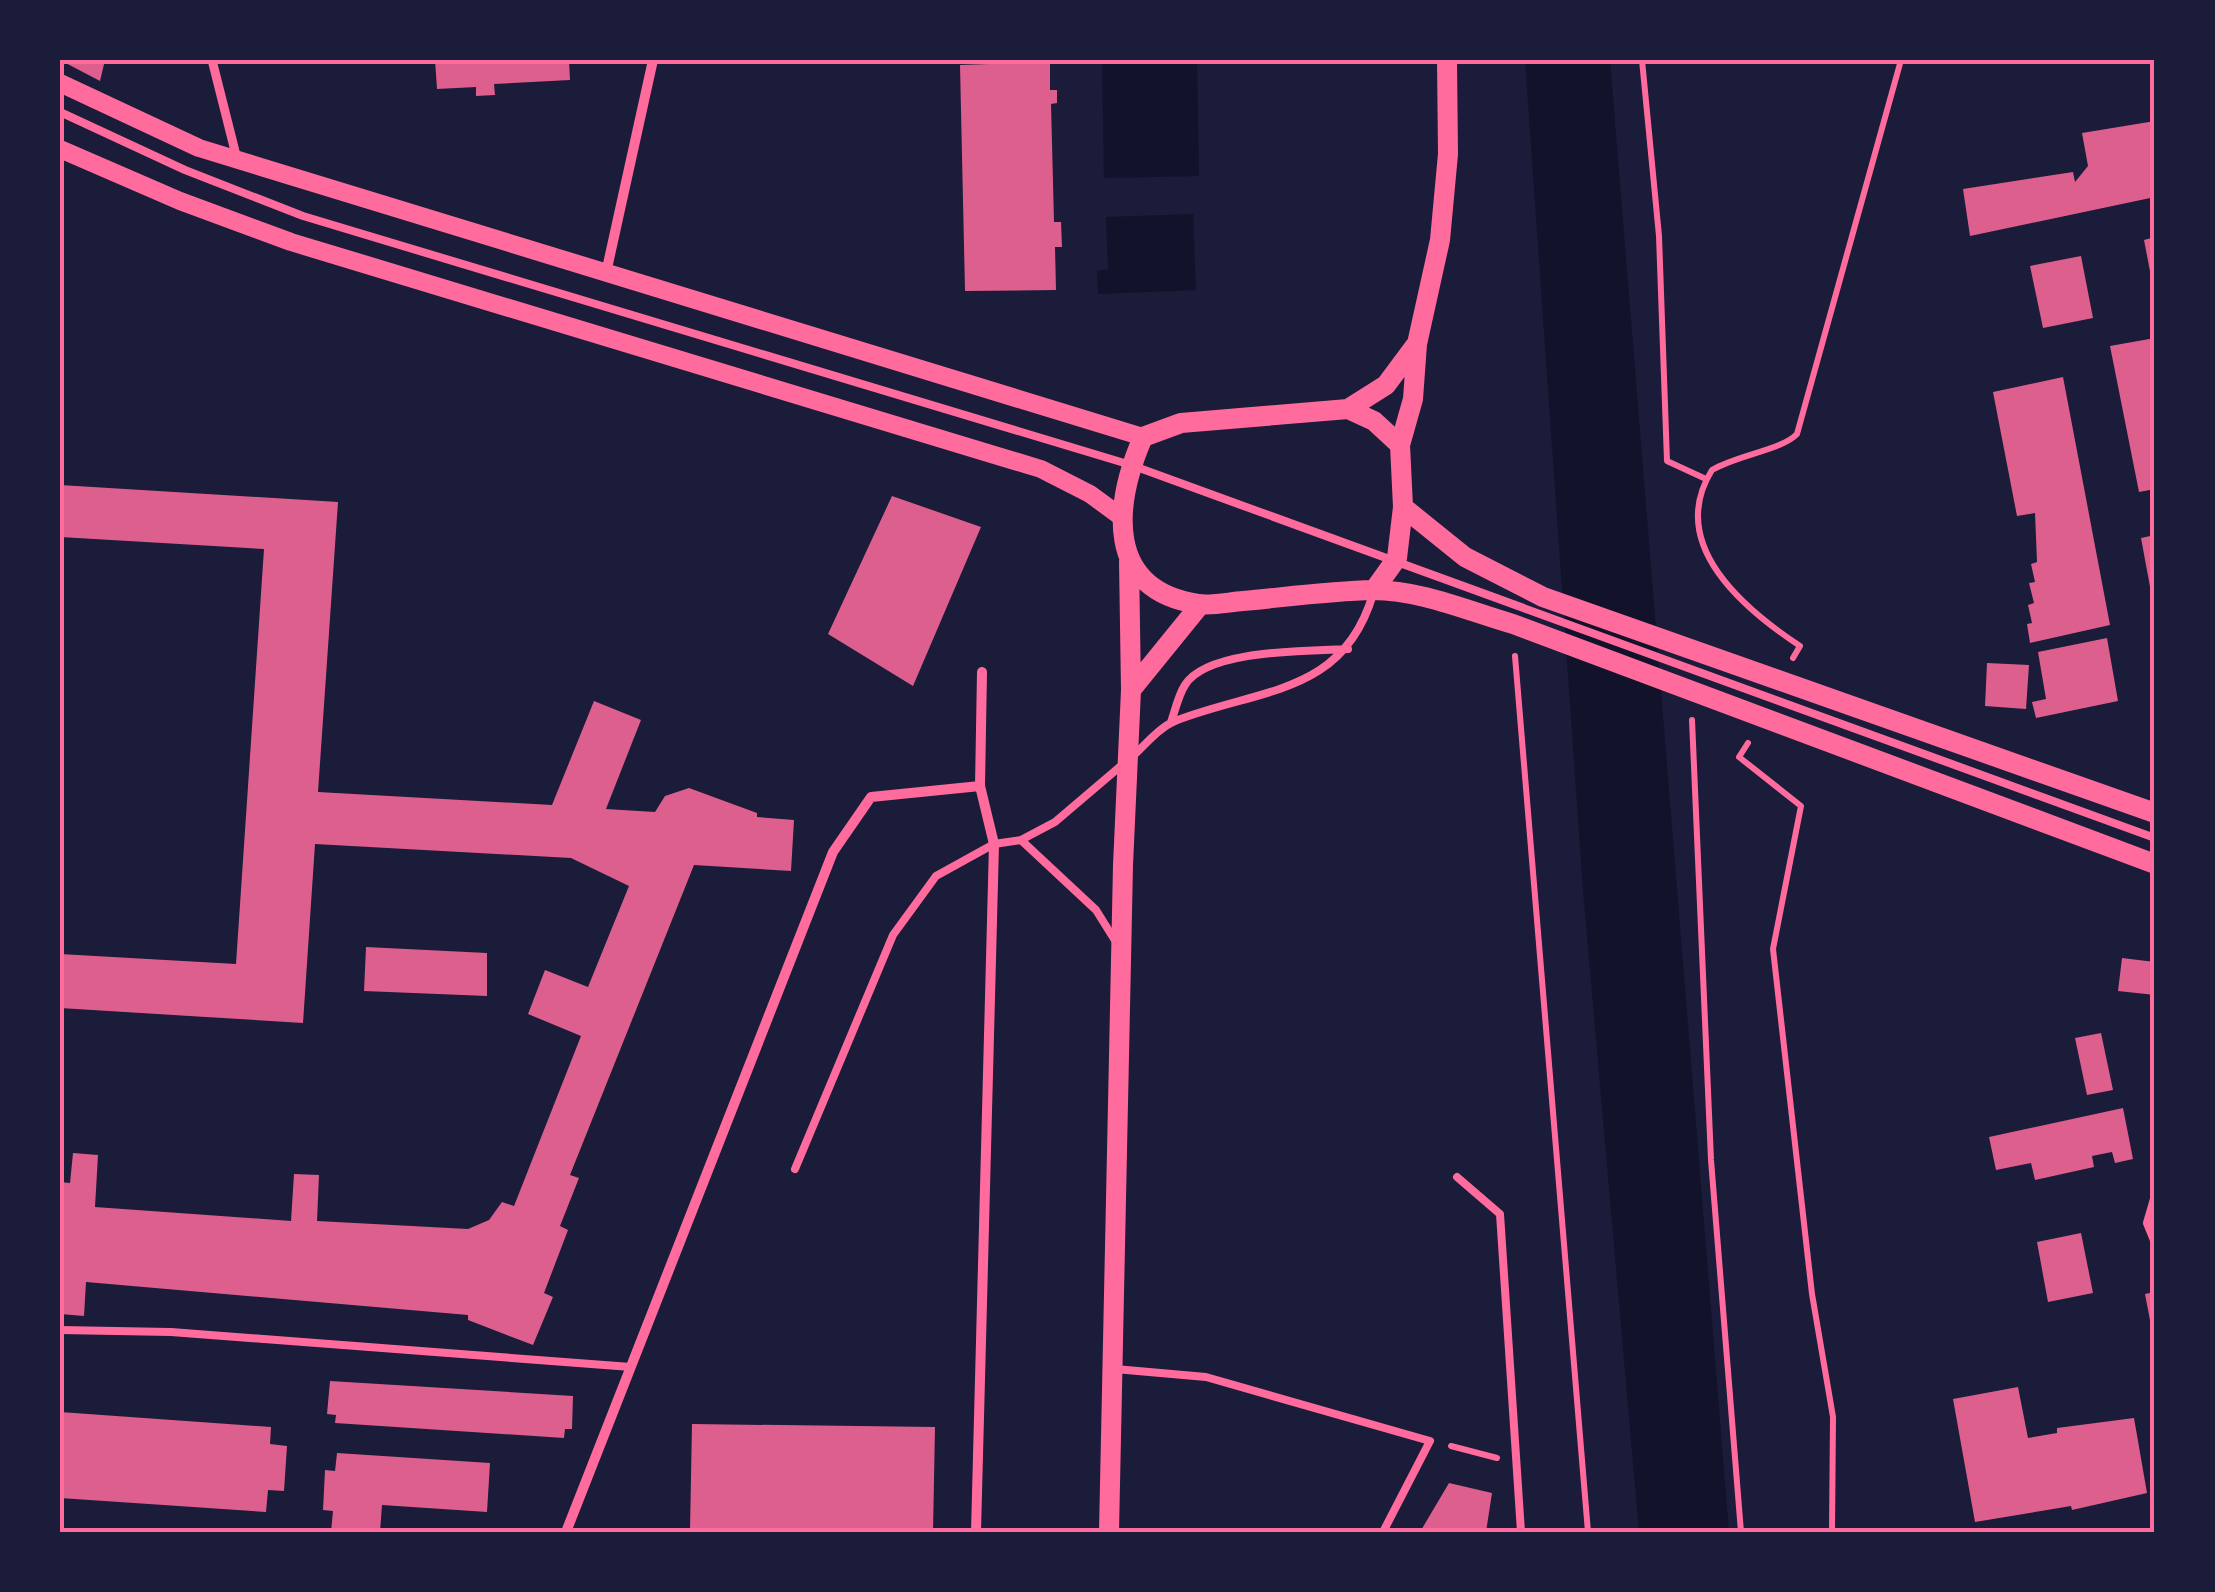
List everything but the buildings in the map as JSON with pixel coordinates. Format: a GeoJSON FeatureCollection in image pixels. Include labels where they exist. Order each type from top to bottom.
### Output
{"type":"FeatureCollection","features":[{"type":"Feature","properties":{"kind":"main road"},"geometry":{"type":"LineString","coordinates":[[1374,590],[1396,558],[1403,507],[1400,445],[1413,399],[1417,344],[1440,240],[1448,154],[1447,60]]}},
{"type":"Feature","properties":{"kind":"main road"},"geometry":{"type":"LineString","coordinates":[[1109,1532],[1121,950],[1131,690],[1129,561],[1120,516],[1131,464],[1143,437],[1181,423],[1348,409],[1386,385],[1417,344]]}},
{"type":"Feature","properties":{"kind":"main road"},"geometry":{"type":"LineString","coordinates":[[1348,409],[1374,420],[1400,445]]}},
{"type":"Feature","properties":{"kind":"main road"},"geometry":{"type":"LineString","coordinates":[[1403,507],[1465,557],[1543,604],[1670,651],[1780,682],[2155,812]]}},
{"type":"Feature","properties":{"kind":"main road"},"geometry":{"type":"LineString","coordinates":[[1129,561],[1157,592],[1200,604],[1374,590],[1410,594],[1513,624],[2155,864]]}},
{"type":"Feature","properties":{"kind":"main road"},"geometry":{"type":"LineString","coordinates":[[1131,690],[1200,604]]}},
{"type":"Feature","properties":{"kind":"street"},"geometry":{"type":"LineString","coordinates":[[212,60],[237,160]]}},
{"type":"Feature","properties":{"kind":"street"},"geometry":{"type":"LineString","coordinates":[[606,274],[653,60]]}},
{"type":"Feature","properties":{"kind":"street"},"geometry":{"type":"LineString","coordinates":[[60,84],[199,148],[1143,437]]}},
{"type":"Feature","properties":{"kind":"street"},"geometry":{"type":"LineString","coordinates":[[60,149],[290,242],[1041,469],[1090,494],[1120,516]]}},
{"type":"Feature","properties":{"kind":"street"},"geometry":{"type":"LineString","coordinates":[[976,1532],[994,844],[980,786],[982,672]]}},
{"type":"Feature","properties":{"kind":"street"},"geometry":{"type":"LineString","coordinates":[[566,1532],[833,852],[871,797],[980,786]]}},
{"type":"Feature","properties":{"kind":"street"},"geometry":{"type":"LineString","coordinates":[[2155,1198],[2148,1223],[2155,1240]]}},
{"type":"Feature","properties":{"kind":"lane"},"geometry":{"type":"LineString","coordinates":[[60,112],[185,170],[302,216],[1131,464],[1396,558],[1543,604]]}},
{"type":"Feature","properties":{"kind":"lane"},"geometry":{"type":"LineString","coordinates":[[795,1169],[893,935],[936,876],[994,844],[1021,840],[1055,822],[1171,722],[1239,704],[1332,666],[1363,628],[1374,590]]}},
{"type":"Feature","properties":{"kind":"lane"},"geometry":{"type":"LineString","coordinates":[[1171,722],[1186,683],[1214,665],[1258,655],[1349,649]]}},
{"type":"Feature","properties":{"kind":"lane"},"geometry":{"type":"LineString","coordinates":[[1670,651],[2155,838]]}},
{"type":"Feature","properties":{"kind":"lane"},"geometry":{"type":"LineString","coordinates":[[1021,840],[1096,910],[1121,950]]}},
{"type":"Feature","properties":{"kind":"lane"},"geometry":{"type":"LineString","coordinates":[[1457,1177],[1500,1214],[1521,1532]]}},
{"type":"Feature","properties":{"kind":"lane"},"geometry":{"type":"LineString","coordinates":[[60,1330],[171,1332],[630,1367]]}},
{"type":"Feature","properties":{"kind":"lane"},"geometry":{"type":"LineString","coordinates":[[1111,1368],[1206,1377],[1430,1441],[1383,1532]]}},
{"type":"Feature","properties":{"kind":"path"},"geometry":{"type":"LineString","coordinates":[[1642,60],[1659,236],[1667,461],[1706,479]]}},
{"type":"Feature","properties":{"kind":"path"},"geometry":{"type":"LineString","coordinates":[[1780,682],[1800,646],[1751,614],[1713,566],[1696,524],[1706,479],[1712,470],[1738,455],[1788,444],[1797,434],[1901,60]]}},
{"type":"Feature","properties":{"kind":"path"},"geometry":{"type":"LineString","coordinates":[[1513,624],[1588,1532]]}},
{"type":"Feature","properties":{"kind":"path"},"geometry":{"type":"LineString","coordinates":[[1681,686],[1711,1160],[1741,1532]]}},
{"type":"Feature","properties":{"kind":"path"},"geometry":{"type":"LineString","coordinates":[[1764,717],[1739,757],[1801,806],[1773,949],[1812,1294],[1833,1417],[1832,1532]]}},
{"type":"Feature","properties":{"kind":"path"},"geometry":{"type":"LineString","coordinates":[[1430,1441],[1517,1463]]}},
{"type":"Feature","properties":{"kind":"shaded area"},"geometry":{"type":"Polygon","coordinates":[[[1102,60],[1197,60],[1199,176],[1104,178],[1102,60]]]}},
{"type":"Feature","properties":{"kind":"shaded area"},"geometry":{"type":"Polygon","coordinates":[[[1525,60],[1610,60],[1729,1532],[1639,1532],[1583,890],[1525,60]]]}},
{"type":"Feature","properties":{"kind":"shaded area"},"geometry":{"type":"Polygon","coordinates":[[[1193,214],[1196,290],[1098,294],[1097,271],[1108,269],[1106,217],[1193,214]]]}}]}
